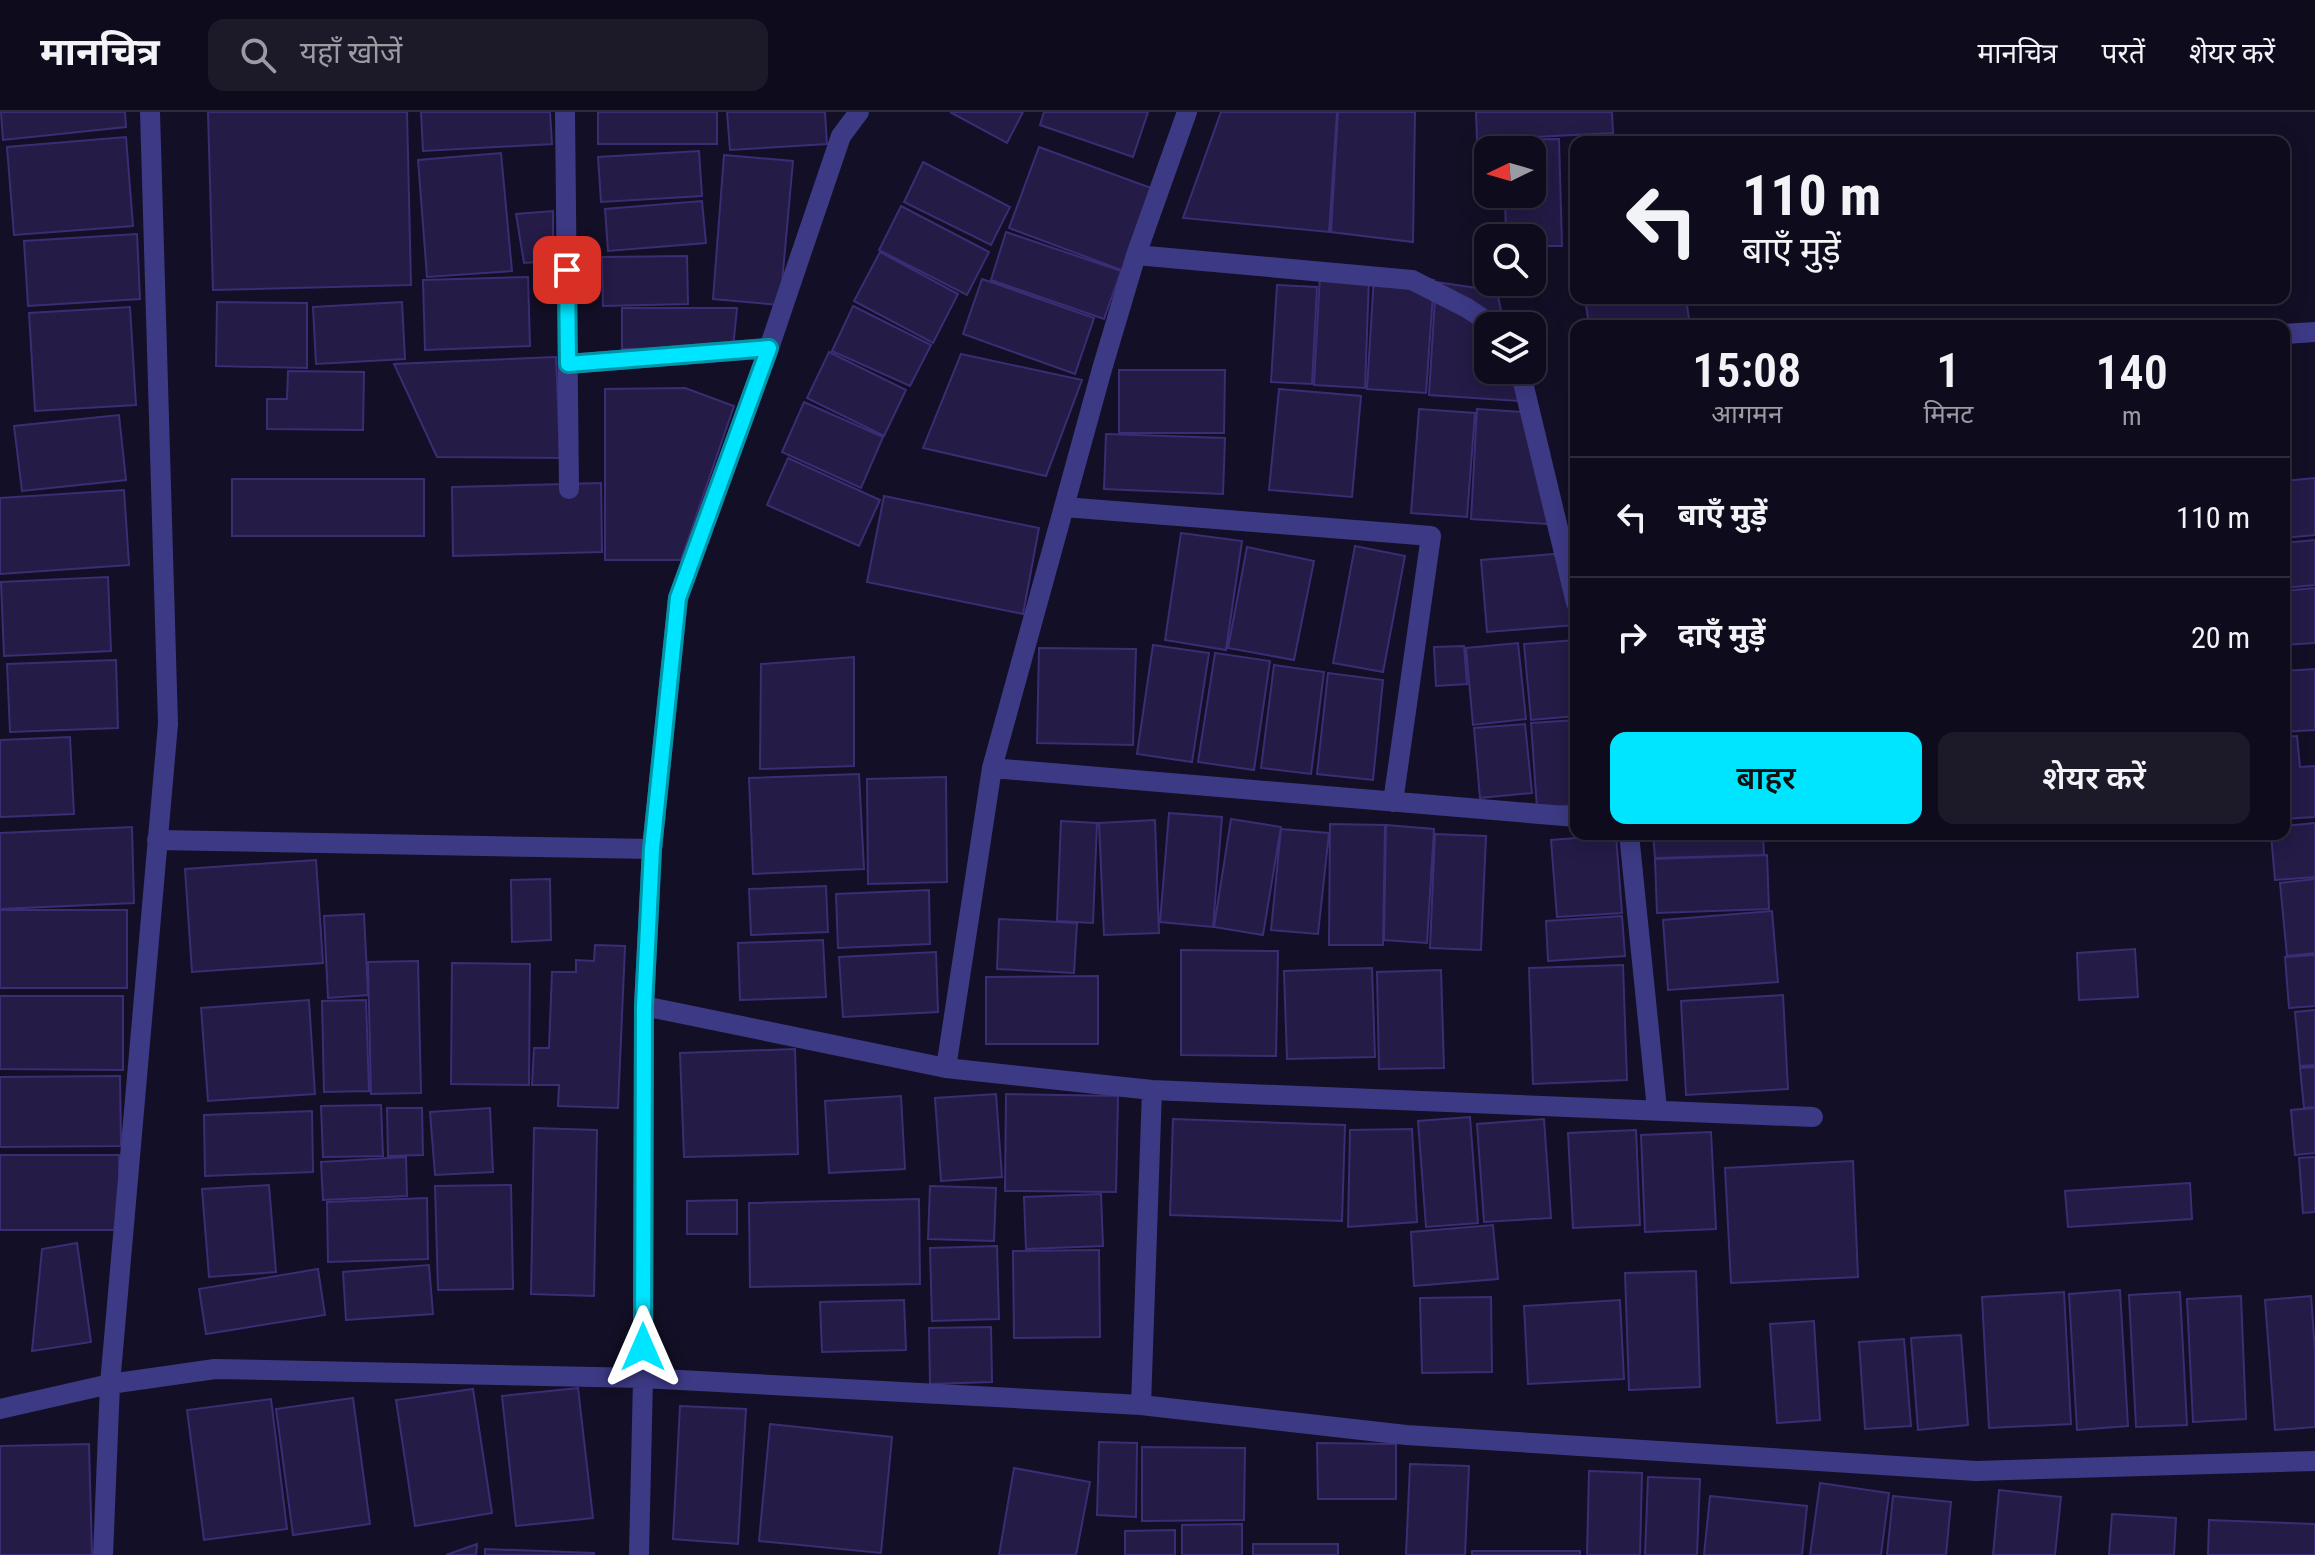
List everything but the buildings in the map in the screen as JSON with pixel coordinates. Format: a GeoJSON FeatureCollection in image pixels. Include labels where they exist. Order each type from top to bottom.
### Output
{"type":"FeatureCollection","features":[{"type":"Feature","properties":{"kind":"street"},"geometry":{"type":"LineString","coordinates":[[103,1555],[110,1384],[168,724],[150,112]]}},
{"type":"Feature","properties":{"kind":"street"},"geometry":{"type":"LineString","coordinates":[[565,112],[569,489]]}},
{"type":"Feature","properties":{"kind":"street"},"geometry":{"type":"LineString","coordinates":[[840,112],[841,136]]}},
{"type":"Feature","properties":{"kind":"street"},"geometry":{"type":"LineString","coordinates":[[639,1555],[644,1006],[652,849],[678,598],[769,348],[841,136],[859,112]]}},
{"type":"Feature","properties":{"kind":"street"},"geometry":{"type":"LineString","coordinates":[[946,1068],[992,768],[1136,255],[1187,112]]}},
{"type":"Feature","properties":{"kind":"street"},"geometry":{"type":"LineString","coordinates":[[1136,255],[1412,280],[1474,313]]}},
{"type":"Feature","properties":{"kind":"street"},"geometry":{"type":"LineString","coordinates":[[2290,334],[2315,332]]}},
{"type":"Feature","properties":{"kind":"street"},"geometry":{"type":"LineString","coordinates":[[568,364],[769,348]]}},
{"type":"Feature","properties":{"kind":"street"},"geometry":{"type":"LineString","coordinates":[[1523,384],[1570,578]]}},
{"type":"Feature","properties":{"kind":"street"},"geometry":{"type":"LineString","coordinates":[[1064,507],[1431,536],[1393,802]]}},
{"type":"Feature","properties":{"kind":"street"},"geometry":{"type":"LineString","coordinates":[[992,768],[1570,817]]}},
{"type":"Feature","properties":{"kind":"street"},"geometry":{"type":"LineString","coordinates":[[157,840],[652,849]]}},
{"type":"Feature","properties":{"kind":"street"},"geometry":{"type":"LineString","coordinates":[[1630,840],[1657,1109]]}},
{"type":"Feature","properties":{"kind":"street"},"geometry":{"type":"LineString","coordinates":[[644,1006],[946,1068],[1152,1090],[1813,1117]]}},
{"type":"Feature","properties":{"kind":"street"},"geometry":{"type":"LineString","coordinates":[[1141,1405],[1152,1090]]}},
{"type":"Feature","properties":{"kind":"street"},"geometry":{"type":"LineString","coordinates":[[0,1409],[110,1384],[215,1369],[643,1378],[1141,1405],[1406,1435],[1976,1471],[2315,1461]]}},
{"type":"Feature","properties":{"kind":"route"},"geometry":{"type":"LineString","coordinates":[[567,270],[568,364],[769,348],[678,598],[652,849],[644,1006],[643,1347]]}}]}
